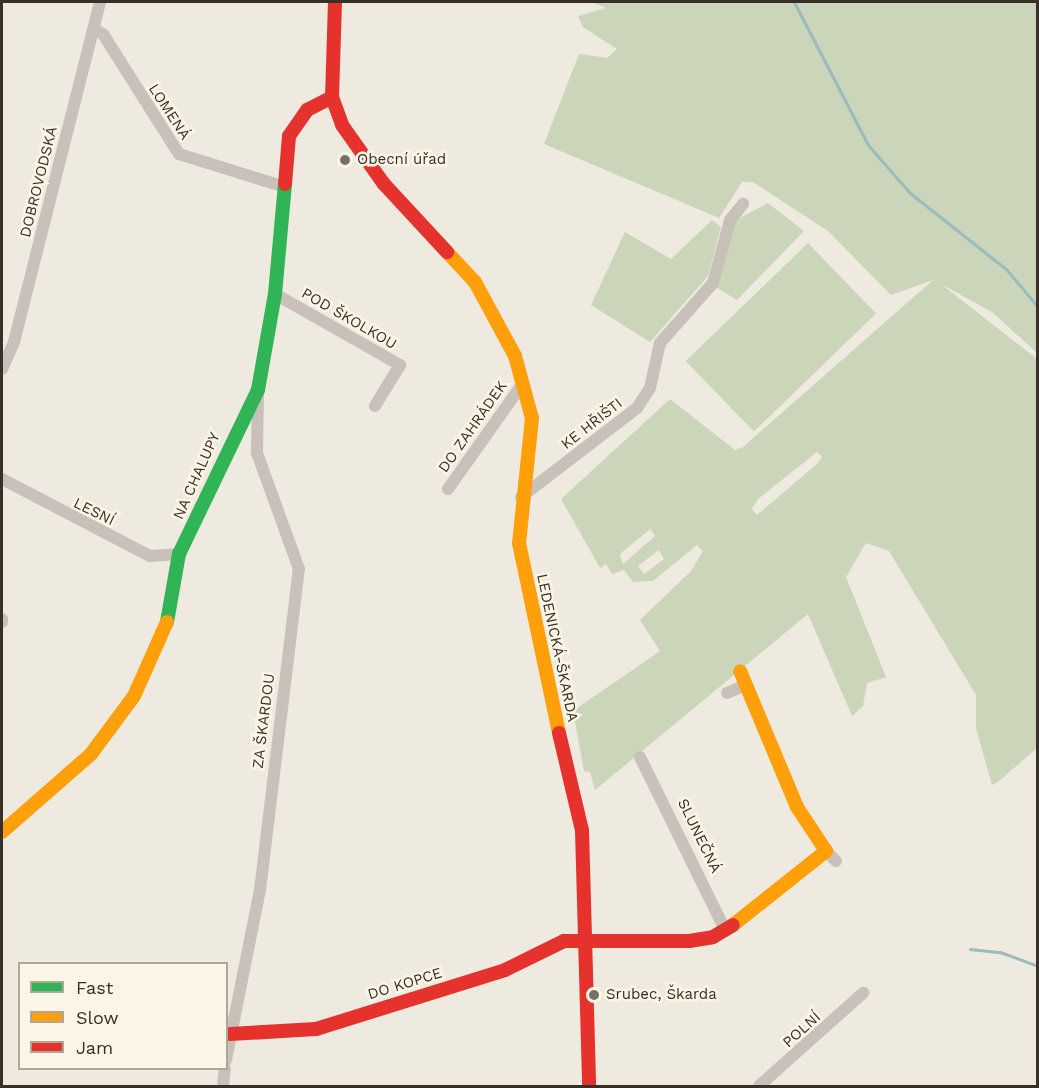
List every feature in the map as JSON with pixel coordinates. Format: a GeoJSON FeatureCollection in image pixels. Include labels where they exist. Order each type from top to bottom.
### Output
{"type":"FeatureCollection","features":[{"type":"Feature","properties":{"kind":"street","name":"DOBROVODSKÁ"},"geometry":{"type":"LineString","coordinates":[[2,369],[14,342],[100,2]]}},
{"type":"Feature","properties":{"kind":"street"},"geometry":{"type":"LineString","coordinates":[[332,98],[335,2]]}},
{"type":"Feature","properties":{"kind":"street","name":"LOMENÁ"},"geometry":{"type":"LineString","coordinates":[[93,29],[103,34],[179,154],[282,186]]}},
{"type":"Feature","properties":{"kind":"street","name":"NA CHALUPY"},"geometry":{"type":"LineString","coordinates":[[2,832],[91,754],[134,696],[165,635],[178,554],[258,390],[275,294],[282,186],[289,136],[307,110],[332,98]]}},
{"type":"Feature","properties":{"kind":"street","name":"LEDENICKÁ-ŠKARDA"},"geometry":{"type":"LineString","coordinates":[[332,98],[357,151],[475,282],[504,331],[523,383],[532,418],[520,497],[527,600],[582,831],[589,1086]]}},
{"type":"Feature","properties":{"kind":"street","name":"KE HŘIŠTI"},"geometry":{"type":"LineString","coordinates":[[520,497],[637,408],[650,388],[660,343],[713,283],[730,220],[743,204]]}},
{"type":"Feature","properties":{"kind":"street","name":"POD ŠKOLKOU"},"geometry":{"type":"LineString","coordinates":[[275,294],[400,365],[375,405]]}},
{"type":"Feature","properties":{"kind":"street","name":"DO ZAHRÁDEK"},"geometry":{"type":"LineString","coordinates":[[448,489],[523,383]]}},
{"type":"Feature","properties":{"kind":"street","name":"ZA ŠKARDOU"},"geometry":{"type":"LineString","coordinates":[[228,1047],[260,890],[299,569],[257,453],[258,390]]}},
{"type":"Feature","properties":{"kind":"street","name":"LESNÍ"},"geometry":{"type":"LineString","coordinates":[[2,479],[150,556],[178,554]]}},
{"type":"Feature","properties":{"kind":"street"},"geometry":{"type":"LineString","coordinates":[[584,936],[690,941],[724,930],[831,856],[797,807],[740,671]]}},
{"type":"Feature","properties":{"kind":"street"},"geometry":{"type":"LineString","coordinates":[[727,693],[746,685]]}},
{"type":"Feature","properties":{"kind":"street","name":"SLUNEČNÁ"},"geometry":{"type":"LineString","coordinates":[[640,757],[724,930]]}},
{"type":"Feature","properties":{"kind":"street","name":"DO KOPCE"},"geometry":{"type":"LineString","coordinates":[[230,1034],[244,1037],[316,1029],[506,970],[584,936]]}},
{"type":"Feature","properties":{"kind":"street","name":"POLNÍ"},"geometry":{"type":"LineString","coordinates":[[759,1086],[863,993]]}},
{"type":"Feature","properties":{"kind":"street"},"geometry":{"type":"LineString","coordinates":[[223,1086],[225,1070]]}},
{"type":"Feature","properties":{"kind":"green space"},"geometry":{"type":"Polygon","coordinates":[[[591,2],[1037,2],[1037,353],[992,312],[941,284],[1037,359],[1037,748],[998,782],[992,785],[976,728],[976,695],[889,551],[866,543],[846,577],[886,677],[867,683],[863,706],[852,716],[808,614],[595,790],[590,772],[584,771],[573,711],[660,651],[640,620],[691,571],[703,551],[697,545],[653,581],[633,582],[624,570],[612,574],[606,564],[600,568],[561,499],[670,399],[735,450],[743,447],[933,280],[891,295],[828,231],[753,182],[742,182],[719,218],[544,144],[579,54],[607,58],[617,49],[583,27],[578,16],[606,8],[591,2]],[[817,452],[758,499],[752,509],[757,515],[817,464],[822,457],[817,452]],[[650,529],[620,554],[623,564],[655,536],[650,529]],[[659,550],[638,566],[644,574],[664,559],[659,550]]]}},
{"type":"Feature","properties":{"kind":"green space"},"geometry":{"type":"Polygon","coordinates":[[[768,203],[804,231],[737,300],[717,288],[736,220],[768,203]]]}},
{"type":"Feature","properties":{"kind":"green space"},"geometry":{"type":"Polygon","coordinates":[[[712,220],[721,227],[708,276],[650,342],[591,305],[625,232],[671,259],[712,220]]]}},
{"type":"Feature","properties":{"kind":"green space"},"geometry":{"type":"Polygon","coordinates":[[[808,243],[876,313],[754,432],[686,361],[808,243]]]}},
{"type":"Feature","properties":{"kind":"waterway"},"geometry":{"type":"LineString","coordinates":[[794,2],[868,145],[910,193],[1006,269],[1038,307]]}},
{"type":"Feature","properties":{"kind":"waterway"},"geometry":{"type":"LineString","coordinates":[[970,949],[1000,952],[1038,966]]}},
{"type":"Feature","properties":{"kind":"traffic: fast"},"geometry":{"type":"LineString","coordinates":[[167,622],[179,554],[258,390],[275,294],[285,184]]}},
{"type":"Feature","properties":{"kind":"traffic: slow"},"geometry":{"type":"LineString","coordinates":[[447,252],[475,282],[515,356],[532,418],[519,543],[559,733]]}},
{"type":"Feature","properties":{"kind":"traffic: slow"},"geometry":{"type":"LineString","coordinates":[[2,832],[91,754],[134,696],[167,622]]}},
{"type":"Feature","properties":{"kind":"traffic: slow"},"geometry":{"type":"LineString","coordinates":[[733,925],[826,851],[797,807],[740,671]]}},
{"type":"Feature","properties":{"kind":"traffic: jam"},"geometry":{"type":"LineString","coordinates":[[335,2],[332,97],[342,125],[384,184],[447,252]]}},
{"type":"Feature","properties":{"kind":"traffic: jam"},"geometry":{"type":"LineString","coordinates":[[285,184],[289,136],[307,110],[332,97]]}},
{"type":"Feature","properties":{"kind":"traffic: jam"},"geometry":{"type":"LineString","coordinates":[[559,733],[582,830],[589,1086]]}},
{"type":"Feature","properties":{"kind":"traffic: jam"},"geometry":{"type":"LineString","coordinates":[[230,1034],[316,1029],[505,970],[564,941],[689,941],[713,937],[733,925]]}},
{"type":"Feature","properties":{"kind":"place","name":"Obecní úřad"},"geometry":{"type":"Point","coordinates":[345,160]}},
{"type":"Feature","properties":{"kind":"place","name":"Srubec, Škarda"},"geometry":{"type":"Point","coordinates":[594,995]}}]}
